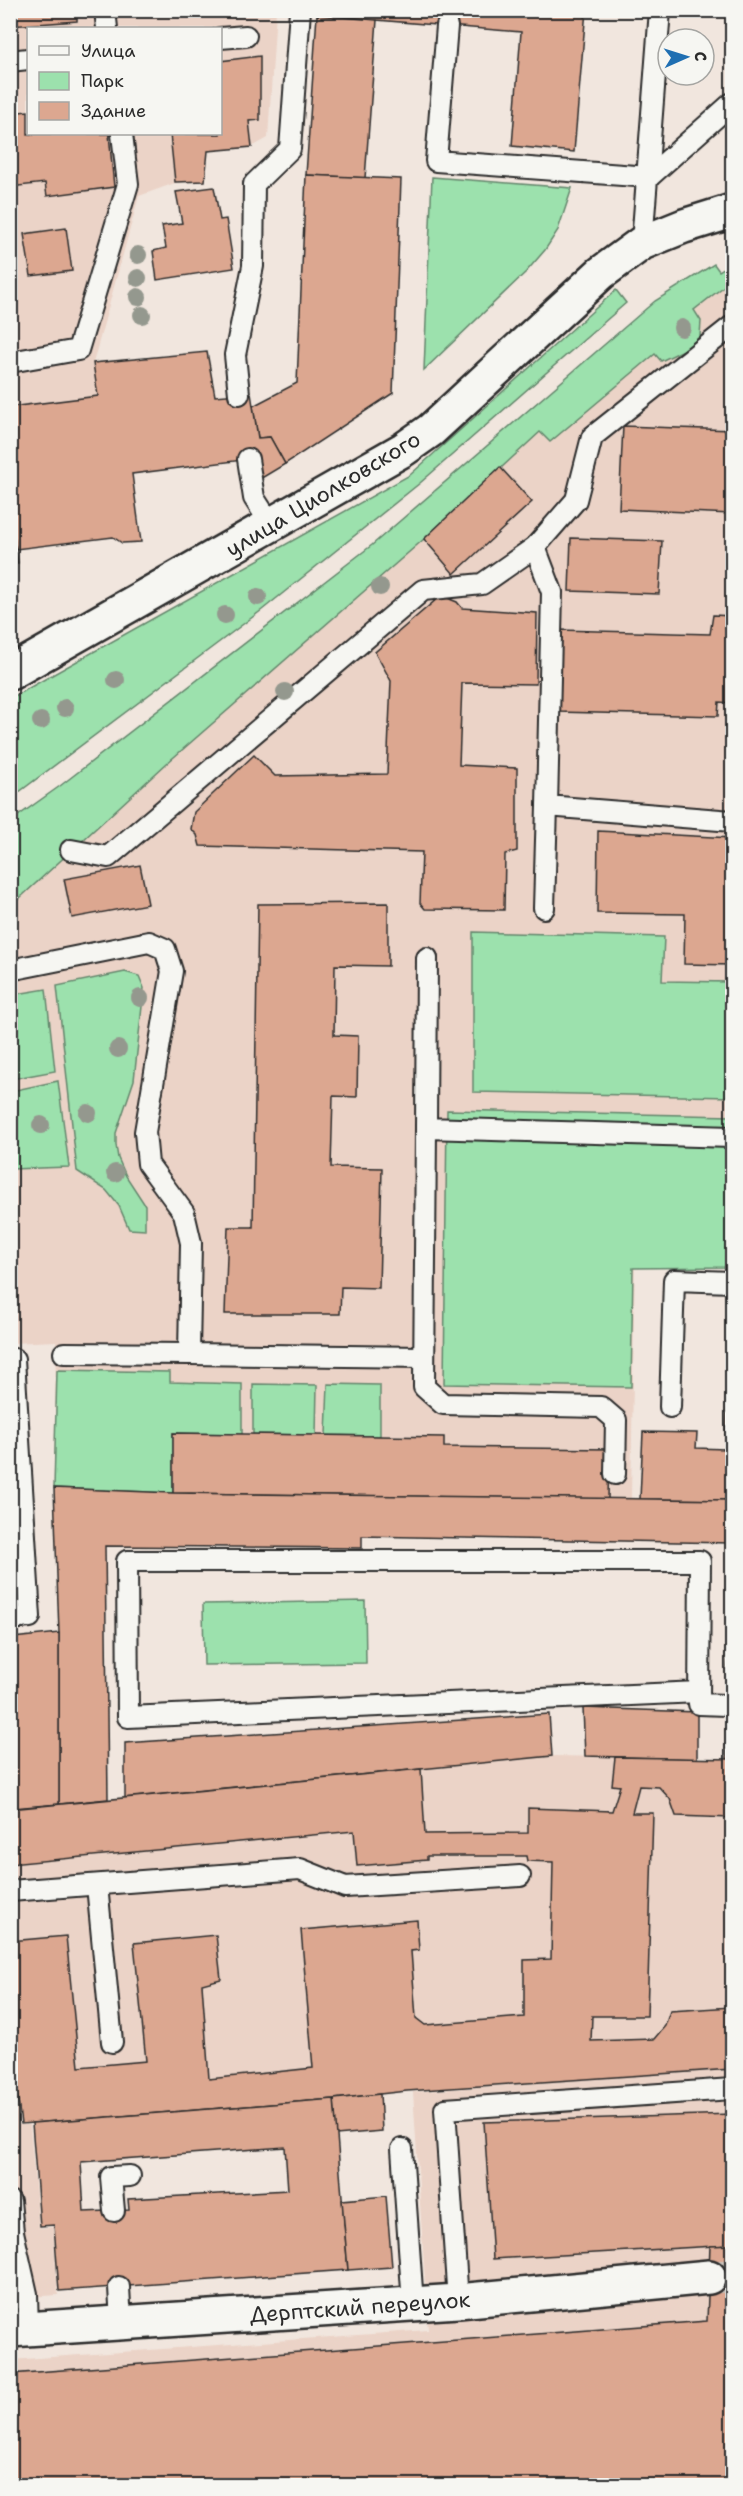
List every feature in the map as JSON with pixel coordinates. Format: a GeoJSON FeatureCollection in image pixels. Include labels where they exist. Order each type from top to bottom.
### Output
{"type":"FeatureCollection","features":[{"type":"Feature","properties":{"kind":"street","name":"улица Циолковского"},"geometry":{"type":"LineString","coordinates":[[10,673],[384,461],[431,430],[601,273],[642,243],[684,226],[732,211]]}},
{"type":"Feature","properties":{"kind":"street","name":"Дерптский переулок"},"geometry":{"type":"LineString","coordinates":[[19,2329],[458,2301],[709,2277]]}},
{"type":"Feature","properties":{"kind":"lane"},"geometry":{"type":"LineString","coordinates":[[105,10],[107,27]]}},
{"type":"Feature","properties":{"kind":"lane"},"geometry":{"type":"LineString","coordinates":[[239,394],[235,355],[252,266],[254,183],[290,149],[300,10]]}},
{"type":"Feature","properties":{"kind":"lane"},"geometry":{"type":"LineString","coordinates":[[642,243],[649,177],[660,10]]}},
{"type":"Feature","properties":{"kind":"lane"},"geometry":{"type":"LineString","coordinates":[[447,26],[436,161],[649,177],[732,103]]}},
{"type":"Feature","properties":{"kind":"lane"},"geometry":{"type":"LineString","coordinates":[[222,38],[246,36]]}},
{"type":"Feature","properties":{"kind":"lane"},"geometry":{"type":"LineString","coordinates":[[10,61],[27,59]]}},
{"type":"Feature","properties":{"kind":"lane"},"geometry":{"type":"LineString","coordinates":[[10,362],[78,350],[128,184],[122,135]]}},
{"type":"Feature","properties":{"kind":"lane"},"geometry":{"type":"LineString","coordinates":[[71,850],[108,857],[423,590],[482,584],[535,547],[576,500],[592,437],[732,326]]}},
{"type":"Feature","properties":{"kind":"lane"},"geometry":{"type":"LineString","coordinates":[[248,459],[254,498],[272,526]]}},
{"type":"Feature","properties":{"kind":"lane"},"geometry":{"type":"LineString","coordinates":[[535,547],[552,592],[544,908]]}},
{"type":"Feature","properties":{"kind":"lane"},"geometry":{"type":"LineString","coordinates":[[547,806],[732,820]]}},
{"type":"Feature","properties":{"kind":"lane"},"geometry":{"type":"LineString","coordinates":[[10,970],[150,942],[165,949],[172,971],[145,1132],[148,1164],[184,1213],[191,1243],[189,1354]]}},
{"type":"Feature","properties":{"kind":"lane"},"geometry":{"type":"LineString","coordinates":[[427,958],[424,1387],[443,1404],[601,1407],[616,1420],[615,1474]]}},
{"type":"Feature","properties":{"kind":"lane"},"geometry":{"type":"LineString","coordinates":[[426,1128],[732,1137]]}},
{"type":"Feature","properties":{"kind":"lane"},"geometry":{"type":"LineString","coordinates":[[670,1407],[674,1280],[732,1282]]}},
{"type":"Feature","properties":{"kind":"lane"},"geometry":{"type":"LineString","coordinates":[[63,1353],[424,1357]]}},
{"type":"Feature","properties":{"kind":"lane"},"geometry":{"type":"LineString","coordinates":[[10,1360],[14,1359],[30,1617],[10,1619]]}},
{"type":"Feature","properties":{"kind":"lane"},"geometry":{"type":"LineString","coordinates":[[699,1692],[128,1717],[127,1561],[700,1561],[699,1704],[726,1705]]}},
{"type":"Feature","properties":{"kind":"lane"},"geometry":{"type":"LineString","coordinates":[[10,1891],[300,1869],[345,1887],[520,1876]]}},
{"type":"Feature","properties":{"kind":"lane"},"geometry":{"type":"LineString","coordinates":[[97,1885],[112,2042]]}},
{"type":"Feature","properties":{"kind":"lane"},"geometry":{"type":"LineString","coordinates":[[458,2301],[445,2109],[732,2090]]}},
{"type":"Feature","properties":{"kind":"lane"},"geometry":{"type":"LineString","coordinates":[[402,2149],[413,2304]]}},
{"type":"Feature","properties":{"kind":"lane"},"geometry":{"type":"LineString","coordinates":[[114,2211],[111,2177],[130,2176]]}},
{"type":"Feature","properties":{"kind":"lane"},"geometry":{"type":"LineString","coordinates":[[10,2201],[13,2232],[27,2294],[19,2329]]}},
{"type":"Feature","properties":{"kind":"lane"},"geometry":{"type":"LineString","coordinates":[[119,2287],[121,2323]]}},
{"type":"Feature","properties":{"kind":"shaded area"},"geometry":{"type":"Polygon","coordinates":[[[10,11],[276,11],[268,138],[252,147],[208,151],[205,181],[175,183],[139,196],[93,363],[98,396],[11,407],[10,11]]]}},
{"type":"Feature","properties":{"kind":"shaded area"},"geometry":{"type":"Polygon","coordinates":[[[732,263],[732,838],[598,831],[685,914],[685,964],[732,965],[732,1257],[635,1257],[631,1499],[173,1493],[54,1488],[56,1341],[11,1343],[11,906],[166,764],[424,539],[500,467],[719,271],[732,263]]]}},
{"type":"Feature","properties":{"kind":"shaded area"},"geometry":{"type":"Polygon","coordinates":[[[552,1756],[732,1759],[732,2485],[11,2485],[11,2360],[428,2330],[413,2092],[600,2078],[407,2091],[21,2124],[11,2038],[11,1809],[552,1756]]]}},
{"type":"Feature","properties":{"kind":"shaded area"},"geometry":{"type":"Polygon","coordinates":[[[10,2044],[19,2125],[30,2125],[39,2228],[53,2227],[58,2295],[11,2298],[10,2044]]]}},
{"type":"Feature","properties":{"kind":"green space"},"geometry":{"type":"Polygon","coordinates":[[[432,177],[572,188],[558,230],[545,250],[526,272],[424,370],[432,177]]]}},
{"type":"Feature","properties":{"kind":"green space"},"geometry":{"type":"Polygon","coordinates":[[[732,263],[732,284],[727,284],[694,310],[701,321],[700,336],[688,348],[661,361],[655,354],[550,442],[540,432],[424,539],[166,764],[11,906],[11,821],[60,786],[372,545],[655,301],[714,264],[719,271],[732,263]]]}},
{"type":"Feature","properties":{"kind":"green space"},"geometry":{"type":"Polygon","coordinates":[[[616,290],[626,303],[420,483],[262,610],[11,798],[11,698],[410,475],[616,290]]]}},
{"type":"Feature","properties":{"kind":"green space"},"geometry":{"type":"Polygon","coordinates":[[[473,932],[664,937],[662,981],[732,982],[732,1097],[473,1092],[473,932]]]}},
{"type":"Feature","properties":{"kind":"green space"},"geometry":{"type":"Polygon","coordinates":[[[125,972],[139,976],[144,988],[134,1080],[116,1133],[116,1145],[118,1158],[126,1176],[145,1205],[145,1230],[129,1229],[119,1206],[106,1190],[77,1171],[57,986],[125,972]]]}},
{"type":"Feature","properties":{"kind":"green space"},"geometry":{"type":"Polygon","coordinates":[[[46,989],[55,1071],[11,1079],[11,995],[46,989]]]}},
{"type":"Feature","properties":{"kind":"green space"},"geometry":{"type":"Polygon","coordinates":[[[58,1081],[69,1167],[11,1169],[11,1091],[58,1081]]]}},
{"type":"Feature","properties":{"kind":"green space"},"geometry":{"type":"Polygon","coordinates":[[[447,1110],[732,1116],[732,1267],[633,1268],[631,1387],[444,1384],[447,1110]]]}},
{"type":"Feature","properties":{"kind":"green space"},"geometry":{"type":"Polygon","coordinates":[[[57,1370],[170,1372],[170,1382],[242,1384],[242,1434],[173,1433],[173,1493],[54,1488],[57,1370]]]}},
{"type":"Feature","properties":{"kind":"green space"},"geometry":{"type":"Polygon","coordinates":[[[253,1384],[317,1385],[316,1435],[253,1434],[253,1384]]]}},
{"type":"Feature","properties":{"kind":"green space"},"geometry":{"type":"Polygon","coordinates":[[[328,1384],[380,1385],[380,1436],[326,1435],[328,1384]]]}},
{"type":"Feature","properties":{"kind":"green space"},"geometry":{"type":"Polygon","coordinates":[[[365,1601],[366,1663],[204,1665],[203,1604],[365,1601]]]}},
{"type":"Feature","properties":{"kind":"building"},"geometry":{"type":"Polygon","coordinates":[[[10,10],[77,10],[77,21],[10,26],[10,10]]]}},
{"type":"Feature","properties":{"kind":"building"},"geometry":{"type":"Polygon","coordinates":[[[318,10],[586,10],[574,152],[512,146],[521,32],[317,15],[318,10]]]}},
{"type":"Feature","properties":{"kind":"building"},"geometry":{"type":"Polygon","coordinates":[[[317,15],[377,20],[365,178],[306,175],[317,15]]]}},
{"type":"Feature","properties":{"kind":"building"},"geometry":{"type":"Polygon","coordinates":[[[260,56],[260,120],[249,121],[252,147],[208,151],[205,181],[175,182],[170,135],[222,135],[222,61],[260,56]]]}},
{"type":"Feature","properties":{"kind":"building"},"geometry":{"type":"Polygon","coordinates":[[[27,111],[27,135],[109,135],[114,187],[47,196],[45,183],[10,187],[10,113],[27,111]]]}},
{"type":"Feature","properties":{"kind":"building"},"geometry":{"type":"Polygon","coordinates":[[[306,175],[401,179],[393,393],[285,464],[270,437],[258,438],[253,406],[297,383],[306,175]]]}},
{"type":"Feature","properties":{"kind":"building"},"geometry":{"type":"Polygon","coordinates":[[[214,187],[220,220],[226,219],[234,268],[157,280],[153,251],[166,248],[162,226],[182,223],[176,192],[214,187]]]}},
{"type":"Feature","properties":{"kind":"building"},"geometry":{"type":"Polygon","coordinates":[[[66,228],[72,271],[31,276],[24,234],[66,228]]]}},
{"type":"Feature","properties":{"kind":"building"},"geometry":{"type":"Polygon","coordinates":[[[207,352],[215,396],[251,393],[258,438],[270,437],[285,464],[260,479],[258,458],[132,474],[141,542],[122,543],[113,537],[16,549],[10,509],[10,407],[98,396],[93,363],[207,352]]]}},
{"type":"Feature","properties":{"kind":"building"},"geometry":{"type":"Polygon","coordinates":[[[623,426],[732,430],[732,514],[619,509],[623,426]]]}},
{"type":"Feature","properties":{"kind":"building"},"geometry":{"type":"Polygon","coordinates":[[[500,467],[532,502],[454,574],[424,539],[500,467]]]}},
{"type":"Feature","properties":{"kind":"building"},"geometry":{"type":"Polygon","coordinates":[[[10,509],[18,563],[10,565],[10,509]]]}},
{"type":"Feature","properties":{"kind":"building"},"geometry":{"type":"Polygon","coordinates":[[[571,538],[662,541],[659,594],[569,591],[571,538]]]}},
{"type":"Feature","properties":{"kind":"building"},"geometry":{"type":"Polygon","coordinates":[[[447,598],[457,602],[462,608],[537,613],[536,684],[462,683],[459,765],[517,768],[517,851],[505,854],[504,910],[425,909],[420,903],[422,852],[200,846],[197,835],[191,829],[194,812],[254,755],[275,776],[387,774],[391,681],[375,652],[437,599],[447,598]]]}},
{"type":"Feature","properties":{"kind":"building"},"geometry":{"type":"Polygon","coordinates":[[[713,615],[732,616],[732,703],[719,702],[718,716],[557,712],[559,630],[710,634],[713,615]]]}},
{"type":"Feature","properties":{"kind":"building"},"geometry":{"type":"Polygon","coordinates":[[[598,831],[732,838],[732,965],[684,964],[685,914],[597,913],[598,831]]]}},
{"type":"Feature","properties":{"kind":"building"},"geometry":{"type":"Polygon","coordinates":[[[140,865],[148,904],[72,918],[64,879],[140,865]]]}},
{"type":"Feature","properties":{"kind":"building"},"geometry":{"type":"Polygon","coordinates":[[[388,903],[388,966],[335,965],[334,1035],[358,1036],[357,1097],[333,1096],[331,1167],[382,1168],[379,1288],[341,1287],[340,1314],[225,1314],[228,1227],[253,1227],[258,904],[388,903]]]}},
{"type":"Feature","properties":{"kind":"building"},"geometry":{"type":"Polygon","coordinates":[[[731,1319],[732,1500],[640,1499],[643,1432],[697,1433],[696,1448],[725,1449],[731,1319]]]}},
{"type":"Feature","properties":{"kind":"building"},"geometry":{"type":"Polygon","coordinates":[[[173,1433],[444,1437],[444,1447],[609,1449],[608,1499],[173,1493],[173,1433]]]}},
{"type":"Feature","properties":{"kind":"building"},"geometry":{"type":"Polygon","coordinates":[[[54,1488],[173,1493],[732,1500],[732,1543],[362,1536],[362,1548],[105,1546],[108,1799],[59,1804],[59,1633],[54,1488]]]}},
{"type":"Feature","properties":{"kind":"building"},"geometry":{"type":"Polygon","coordinates":[[[732,1543],[732,1759],[727,1759],[726,1705],[732,1543]]]}},
{"type":"Feature","properties":{"kind":"building"},"geometry":{"type":"Polygon","coordinates":[[[59,1633],[59,1804],[13,1808],[13,1638],[59,1633]]]}},
{"type":"Feature","properties":{"kind":"building"},"geometry":{"type":"Polygon","coordinates":[[[583,1708],[697,1712],[697,1759],[585,1756],[583,1708]]]}},
{"type":"Feature","properties":{"kind":"building"},"geometry":{"type":"Polygon","coordinates":[[[549,1714],[552,1756],[125,1798],[125,1743],[549,1714]]]}},
{"type":"Feature","properties":{"kind":"building"},"geometry":{"type":"Polygon","coordinates":[[[615,1757],[732,1759],[732,1818],[676,1816],[670,1799],[659,1787],[639,1786],[632,1813],[653,1813],[647,2016],[592,2016],[591,2041],[654,2039],[665,2026],[670,2011],[732,2007],[732,2069],[407,2091],[21,2124],[10,2038],[10,1941],[66,1936],[79,2067],[146,2061],[134,1943],[216,1935],[221,1979],[202,1984],[209,2079],[313,2068],[301,1930],[417,1920],[419,1950],[411,1951],[416,2018],[425,2025],[524,2017],[524,1960],[551,1959],[553,1862],[527,1861],[526,1856],[427,1856],[427,1860],[357,1866],[354,1831],[10,1864],[10,1809],[421,1769],[425,1834],[528,1833],[528,1808],[612,1811],[620,1786],[612,1785],[615,1757]]]}},
{"type":"Feature","properties":{"kind":"building"},"geometry":{"type":"Polygon","coordinates":[[[380,2094],[382,2131],[336,2135],[334,2099],[380,2094]]]}},
{"type":"Feature","properties":{"kind":"building"},"geometry":{"type":"Polygon","coordinates":[[[334,2099],[348,2270],[59,2291],[54,2225],[40,2226],[32,2123],[334,2099]],[[285,2147],[81,2162],[84,2212],[129,2210],[128,2199],[288,2190],[285,2147]]]}},
{"type":"Feature","properties":{"kind":"building"},"geometry":{"type":"Polygon","coordinates":[[[732,2114],[732,2245],[493,2259],[484,2122],[732,2114]]]}},
{"type":"Feature","properties":{"kind":"building"},"geometry":{"type":"Polygon","coordinates":[[[386,2196],[392,2267],[348,2270],[342,2200],[386,2196]]]}},
{"type":"Feature","properties":{"kind":"building"},"geometry":{"type":"Polygon","coordinates":[[[732,2245],[732,2486],[10,2486],[10,2374],[707,2321],[710,2246],[732,2245]]]}},
{"type":"Feature","properties":{"kind":"tunnel"},"geometry":{"type":"LineString","coordinates":[[709,2277],[732,2276]]}}]}
